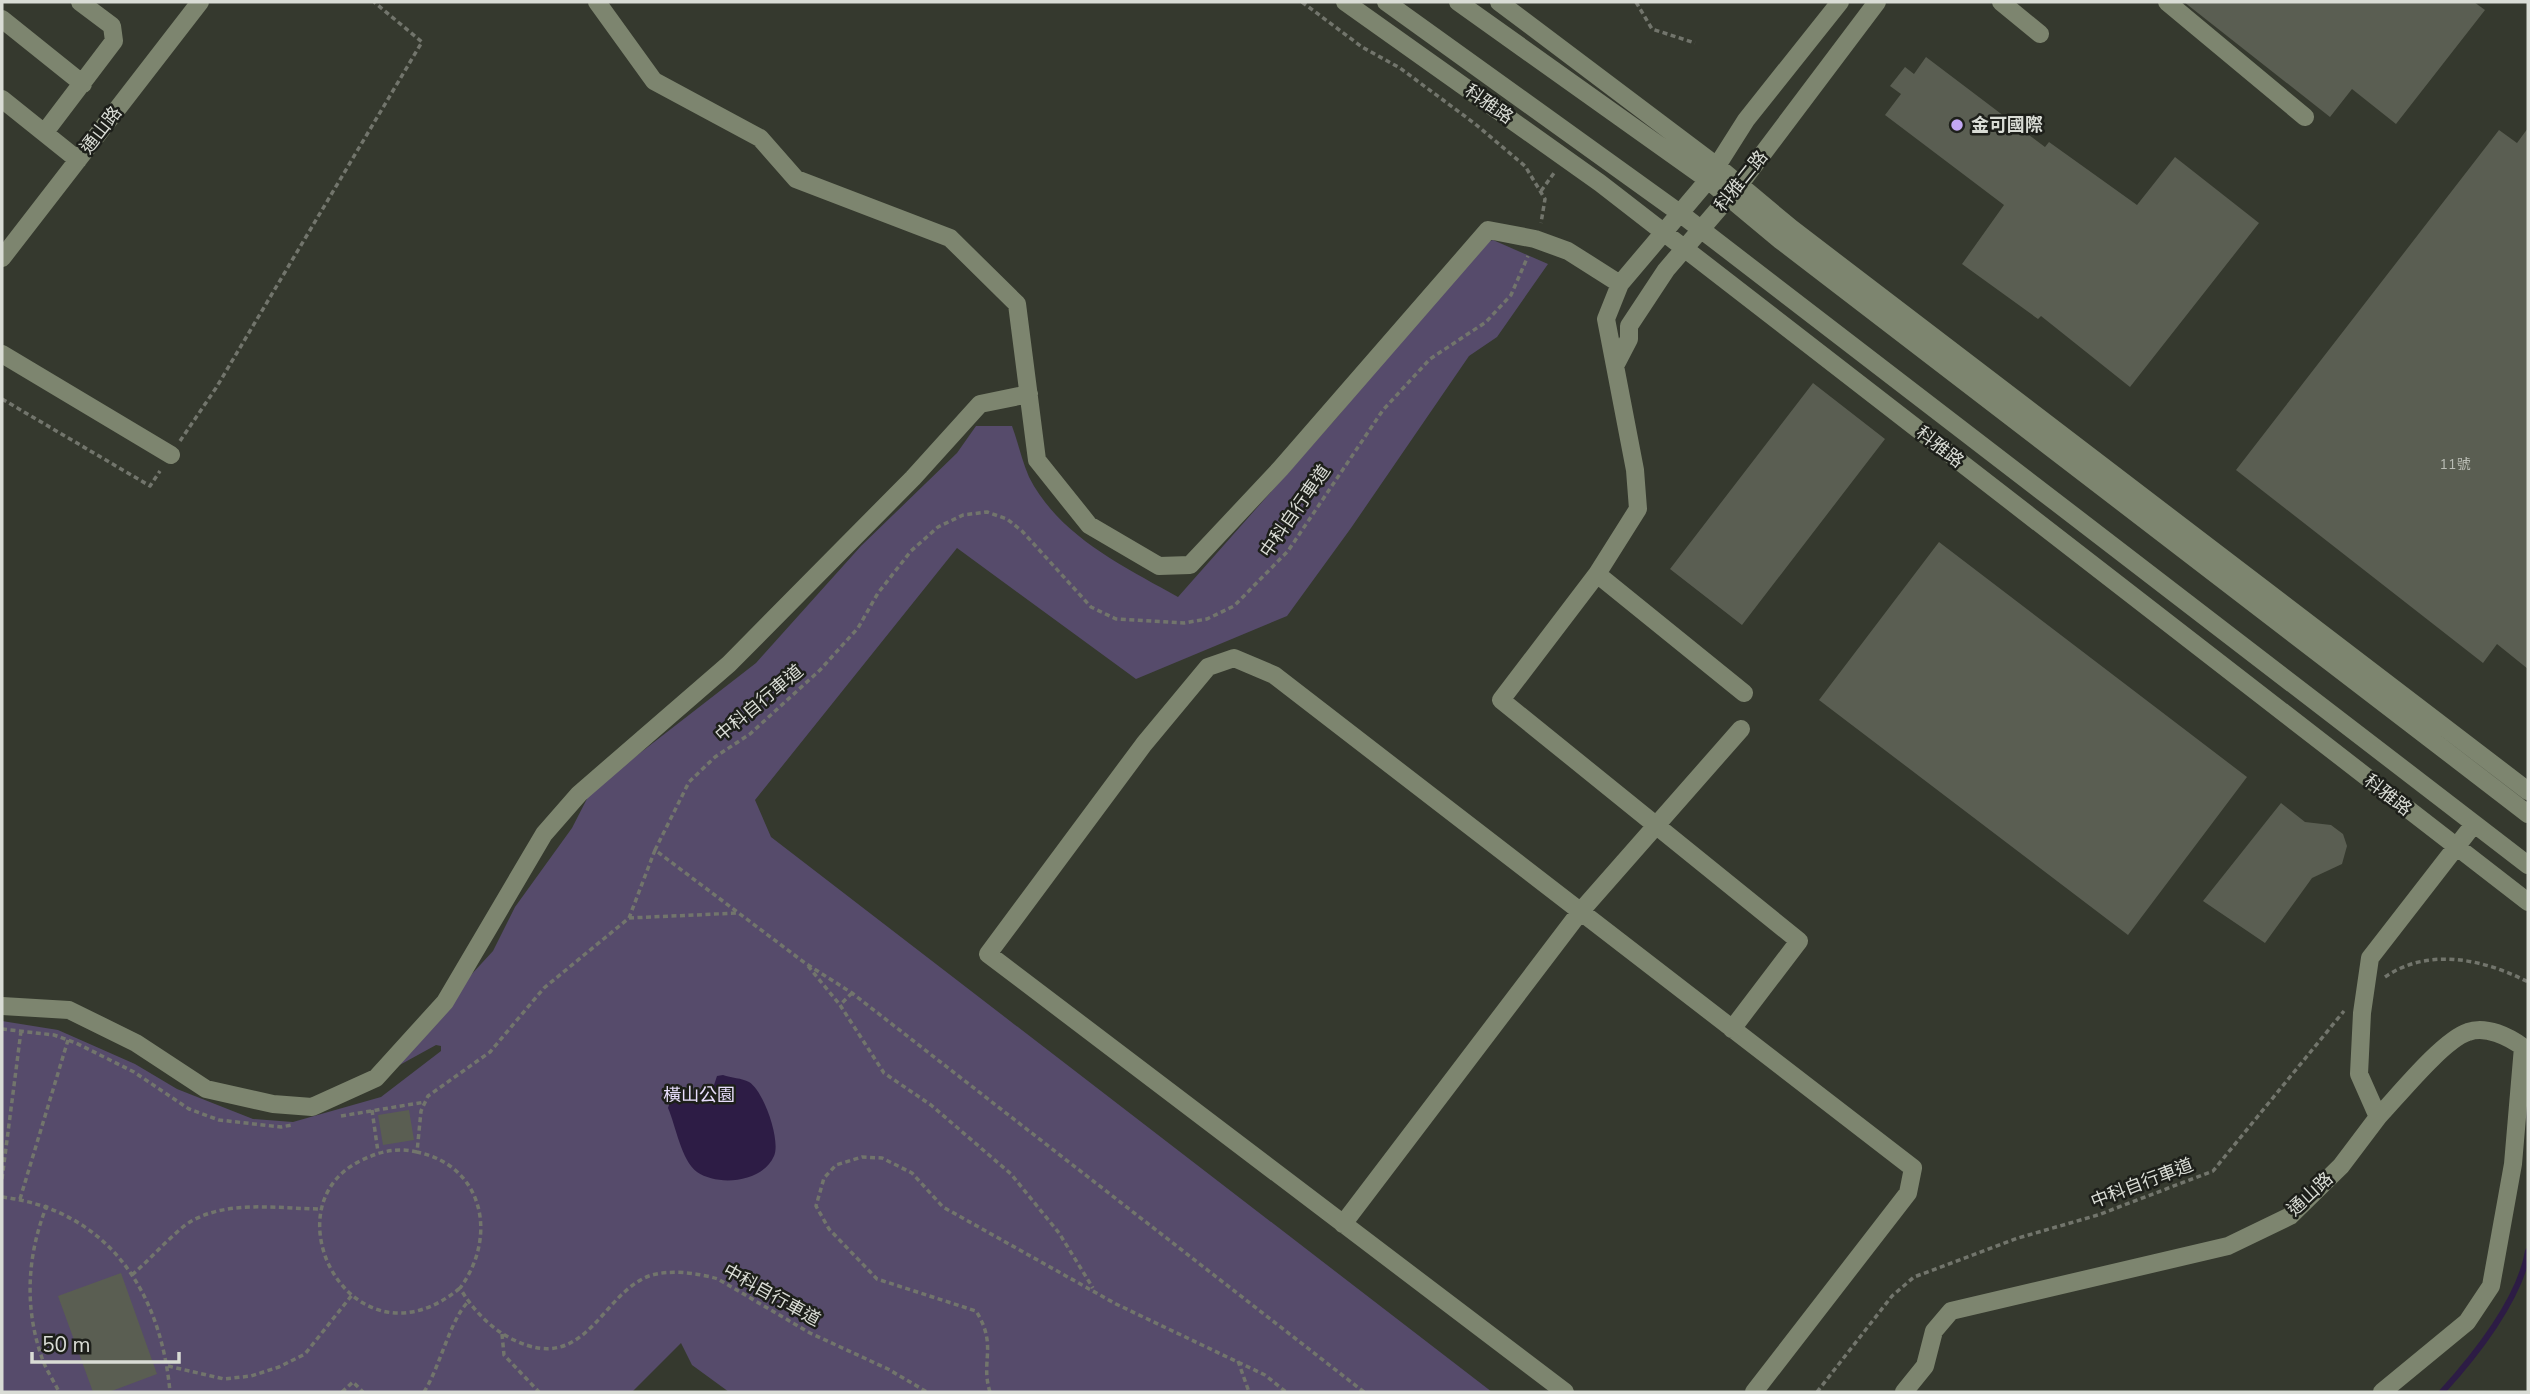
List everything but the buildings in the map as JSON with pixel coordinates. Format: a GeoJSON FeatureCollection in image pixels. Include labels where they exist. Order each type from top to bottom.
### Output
{"type":"FeatureCollection","features":[{"type":"Feature","properties":{"kind":"street"},"geometry":{"type":"LineString","coordinates":[[45,132],[114,41],[112,26],[80,2]]}},
{"type":"Feature","properties":{"kind":"street","name":"通山路"},"geometry":{"type":"LineString","coordinates":[[2,258],[200,2]]}},
{"type":"Feature","properties":{"kind":"street"},"geometry":{"type":"LineString","coordinates":[[597,2],[654,81],[760,138],[796,179],[950,238],[1017,304],[1037,460],[1088,524],[1159,566],[1190,565],[1281,468],[1488,230],[1535,239],[1568,251],[1620,285]]}},
{"type":"Feature","properties":{"kind":"street","name":"科雅路"},"geometry":{"type":"LineString","coordinates":[[1345,2],[1600,183],[2528,902]]}},
{"type":"Feature","properties":{"kind":"street","name":"科雅路"},"geometry":{"type":"LineString","coordinates":[[1386,2],[1681,214],[2528,865]]}},
{"type":"Feature","properties":{"kind":"street"},"geometry":{"type":"LineString","coordinates":[[1458,2],[1713,174]]}},
{"type":"Feature","properties":{"kind":"street"},"geometry":{"type":"LineString","coordinates":[[1499,2],[1713,174],[1791,228],[2528,791]]}},
{"type":"Feature","properties":{"kind":"street","name":"科雅二路"},"geometry":{"type":"LineString","coordinates":[[1656,825],[1501,699],[1597,575],[1638,509],[1634,470],[1606,319],[1620,285],[1713,174],[1746,120],[1840,2]]}},
{"type":"Feature","properties":{"kind":"street","name":"科雅二路"},"geometry":{"type":"LineString","coordinates":[[1616,364],[1629,339],[1629,326],[1666,270],[1734,190],[1878,2]]}},
{"type":"Feature","properties":{"kind":"street"},"geometry":{"type":"LineString","coordinates":[[2001,2],[2040,34]]}},
{"type":"Feature","properties":{"kind":"street"},"geometry":{"type":"LineString","coordinates":[[2167,2],[2305,117]]}},
{"type":"Feature","properties":{"kind":"street"},"geometry":{"type":"LineString","coordinates":[[2,19],[83,84]]}},
{"type":"Feature","properties":{"kind":"street"},"geometry":{"type":"LineString","coordinates":[[2,99],[78,160]]}},
{"type":"Feature","properties":{"kind":"street"},"geometry":{"type":"LineString","coordinates":[[1734,190],[1780,240],[2528,814]]}},
{"type":"Feature","properties":{"kind":"street"},"geometry":{"type":"LineString","coordinates":[[2,354],[171,455]]}},
{"type":"Feature","properties":{"kind":"street"},"geometry":{"type":"LineString","coordinates":[[2,1006],[69,1010],[136,1043],[206,1089],[273,1104],[312,1107],[376,1078],[445,1002],[544,834],[579,794],[729,664],[913,478],[980,404],[1029,394]]}},
{"type":"Feature","properties":{"kind":"street"},"geometry":{"type":"LineString","coordinates":[[1597,575],[1744,694]]}},
{"type":"Feature","properties":{"kind":"street"},"geometry":{"type":"LineString","coordinates":[[1565,1392],[988,954],[1144,744],[1208,667],[1234,658],[1274,675],[1913,1168],[1908,1193],[1754,1392]]}},
{"type":"Feature","properties":{"kind":"street"},"geometry":{"type":"LineString","coordinates":[[1343,1224],[1580,912],[1741,729]]}},
{"type":"Feature","properties":{"kind":"street"},"geometry":{"type":"LineString","coordinates":[[2378,1117],[2359,1073],[2370,958],[2474,824]]}},
{"type":"Feature","properties":{"kind":"street"},"geometry":{"type":"LineString","coordinates":[[1656,825],[1799,941],[1732,1029]]}},
{"type":"Feature","properties":{"kind":"street","name":"通山路"},"geometry":{"type":"LineString","coordinates":[[1904,1392],[1925,1366],[1934,1331],[1951,1311],[2228,1246],[2290,1216],[2341,1166],[2378,1117],[2446,1046],[2467,1032],[2481,1030],[2510,1038],[2524,1047],[2513,1164],[2491,1286],[2467,1322],[2382,1392]]}},
{"type":"Feature","properties":{"kind":"path"},"geometry":{"type":"LineString","coordinates":[[2,399],[150,486],[216,388],[422,42],[374,2]]}},
{"type":"Feature","properties":{"kind":"path","name":"中科自行車道"},"geometry":{"type":"LineString","coordinates":[[416,1152],[421,1111],[428,1096],[490,1052],[544,988],[629,918],[655,850],[689,782],[715,757],[750,734],[820,670],[858,628],[878,593],[911,551],[938,527],[963,514],[987,512],[1007,519],[1022,531],[1091,607],[1116,619],[1184,624],[1208,619],[1234,606],[1288,551],[1383,410],[1430,359],[1486,322],[1511,295],[1545,211],[1545,199],[1525,166],[1400,68],[1362,47],[1301,2]]}},
{"type":"Feature","properties":{"kind":"path"},"geometry":{"type":"LineString","coordinates":[[1636,2],[1652,29],[1695,43]]}},
{"type":"Feature","properties":{"kind":"path"},"geometry":{"type":"LineString","coordinates":[[655,850],[805,963],[852,993],[1364,1392]]}},
{"type":"Feature","properties":{"kind":"path"},"geometry":{"type":"LineString","coordinates":[[629,918],[740,913]]}},
{"type":"Feature","properties":{"kind":"path","name":"中科自行車道"},"geometry":{"type":"LineString","coordinates":[[1817,1392],[1892,1296],[1914,1277],[2005,1242],[2098,1216],[2213,1171],[2330,1024],[2365,990],[2401,966],[2451,958],[2497,969],[2528,982]]}},
{"type":"Feature","properties":{"kind":"path"},"geometry":{"type":"LineString","coordinates":[[805,963],[840,1005],[884,1073],[931,1105],[1011,1174],[1059,1233],[1094,1290]]}},
{"type":"Feature","properties":{"kind":"path"},"geometry":{"type":"LineString","coordinates":[[840,1005],[852,993]]}},
{"type":"Feature","properties":{"kind":"path"},"geometry":{"type":"LineString","coordinates":[[2,1179],[21,1031]]}},
{"type":"Feature","properties":{"kind":"path"},"geometry":{"type":"LineString","coordinates":[[20,1199],[68,1040]]}},
{"type":"Feature","properties":{"kind":"path"},"geometry":{"type":"LineString","coordinates":[[372,1110],[378,1152]]}},
{"type":"Feature","properties":{"kind":"path"},"geometry":{"type":"LineString","coordinates":[[405,1149],[416,1152],[433,1155],[456,1170],[473,1192],[482,1219],[481,1247],[471,1273],[460,1288],[432,1307],[407,1313],[381,1311],[352,1295],[338,1283],[325,1260],[320,1235],[323,1209],[333,1185],[353,1165],[378,1152],[405,1149]]}},
{"type":"Feature","properties":{"kind":"path"},"geometry":{"type":"LineString","coordinates":[[990,1392],[985,1378],[990,1352],[985,1325],[976,1311],[877,1279],[829,1229],[816,1206],[824,1178],[836,1165],[862,1157],[883,1158],[912,1173],[943,1207],[1116,1304],[1237,1359],[1265,1375],[1286,1392]]}},
{"type":"Feature","properties":{"kind":"path"},"geometry":{"type":"LineString","coordinates":[[2,1197],[60,1210],[99,1238],[132,1275],[157,1324],[168,1366],[170,1392]]}},
{"type":"Feature","properties":{"kind":"path"},"geometry":{"type":"LineString","coordinates":[[47,1205],[33,1246],[30,1311],[43,1361],[59,1392]]}},
{"type":"Feature","properties":{"kind":"path"},"geometry":{"type":"LineString","coordinates":[[132,1275],[186,1225],[218,1211],[245,1208],[323,1209]]}},
{"type":"Feature","properties":{"kind":"path","name":"中科自行車道"},"geometry":{"type":"LineString","coordinates":[[460,1288],[468,1302],[502,1334],[524,1345],[550,1348],[569,1343],[604,1316],[634,1284],[650,1276],[702,1274],[718,1279],[810,1333],[888,1369],[927,1392]]}},
{"type":"Feature","properties":{"kind":"path"},"geometry":{"type":"LineString","coordinates":[[168,1366],[224,1379],[251,1376],[279,1367],[305,1354],[352,1295]]}},
{"type":"Feature","properties":{"kind":"path"},"geometry":{"type":"LineString","coordinates":[[424,1392],[442,1360],[460,1310],[468,1302]]}},
{"type":"Feature","properties":{"kind":"path"},"geometry":{"type":"LineString","coordinates":[[502,1334],[504,1355],[539,1392]]}},
{"type":"Feature","properties":{"kind":"path"},"geometry":{"type":"LineString","coordinates":[[1237,1359],[1249,1392]]}},
{"type":"Feature","properties":{"kind":"path"},"geometry":{"type":"LineString","coordinates":[[342,1392],[353,1382],[363,1392]]}},
{"type":"Feature","properties":{"kind":"green space","name":"橫山公園"},"geometry":{"type":"Polygon","coordinates":[[[1493,240],[1548,264],[1497,337],[1469,356],[1287,616],[1136,679],[957,548],[755,800],[771,837],[1492,1392],[729,1392],[692,1365],[681,1343],[632,1392],[2,1392],[2,1021],[58,1030],[135,1064],[177,1089],[253,1119],[293,1122],[381,1097],[441,1051],[441,1046],[436,1045],[376,1078],[493,951],[515,907],[572,828],[591,791],[756,663],[861,546],[957,453],[976,426],[1012,426],[1029,477],[1057,516],[1094,548],[1178,597],[1339,415],[1474,247],[1493,240]]]}},
{"type":"Feature","properties":{"kind":"shaded area"},"geometry":{"type":"Polygon","coordinates":[[[717,1076],[749,1082],[755,1087],[770,1117],[775,1139],[776,1149],[768,1165],[760,1172],[740,1179],[706,1177],[691,1167],[668,1108],[670,1101],[682,1092],[690,1096],[714,1085],[717,1076]]]}},
{"type":"Feature","properties":{"kind":"waterway"},"geometry":{"type":"LineString","coordinates":[[2442,1392],[2482,1344],[2506,1307],[2516,1288],[2528,1251]]}},
{"type":"Feature","properties":{"kind":"place","name":"金可國際"},"geometry":{"type":"Point","coordinates":[1957,125]}}]}
